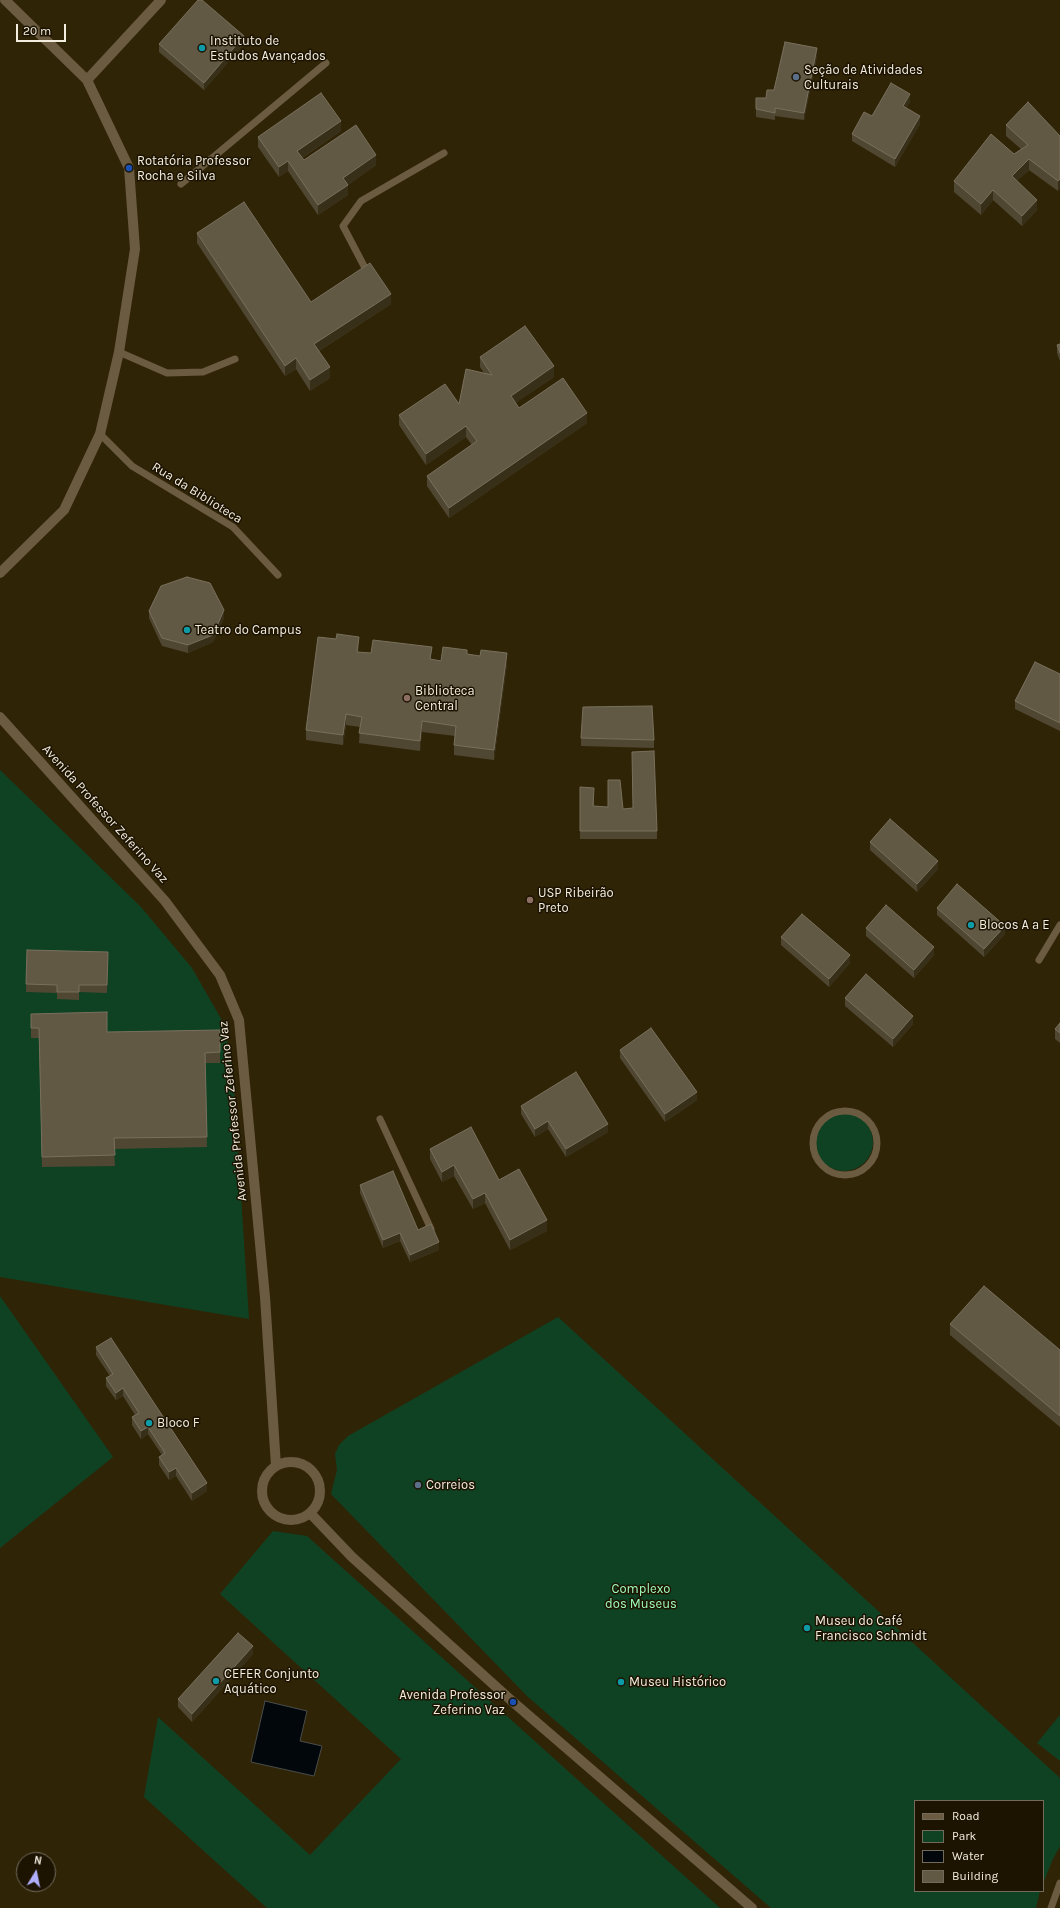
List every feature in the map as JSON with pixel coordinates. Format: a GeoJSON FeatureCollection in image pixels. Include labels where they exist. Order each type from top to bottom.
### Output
{"type":"FeatureCollection","features":[{"type":"Feature","properties":{"kind":"street"},"geometry":{"type":"LineString","coordinates":[[0,573],[64,510],[100,434],[118,352],[135,249],[129,168],[87,80],[5,0]]}},
{"type":"Feature","properties":{"kind":"street"},"geometry":{"type":"LineString","coordinates":[[87,80],[161,0]]}},
{"type":"Feature","properties":{"kind":"street","name":"Avenida Professor Zeferino Vaz"},"geometry":{"type":"LineString","coordinates":[[0,717],[165,901],[220,975],[239,1020],[265,1297],[276,1466]]}},
{"type":"Feature","properties":{"kind":"street"},"geometry":{"type":"LineString","coordinates":[[295,1462],[305,1465],[313,1471],[319,1481],[321,1493],[318,1504],[310,1514],[301,1519],[291,1521],[276,1516],[266,1506],[263,1498],[264,1480],[269,1472],[276,1466],[295,1462]]}},
{"type":"Feature","properties":{"kind":"street"},"geometry":{"type":"LineString","coordinates":[[310,1514],[352,1557],[513,1702],[752,1908]]}},
{"type":"Feature","properties":{"kind":"lane"},"geometry":{"type":"LineString","coordinates":[[181,184],[326,63]]}},
{"type":"Feature","properties":{"kind":"lane"},"geometry":{"type":"LineString","coordinates":[[364,266],[343,226],[361,201],[444,153]]}},
{"type":"Feature","properties":{"kind":"lane"},"geometry":{"type":"LineString","coordinates":[[118,352],[167,374],[203,372],[235,359]]}},
{"type":"Feature","properties":{"kind":"lane","name":"Rua da Biblioteca"},"geometry":{"type":"LineString","coordinates":[[100,434],[132,466],[233,528],[278,575]]}},
{"type":"Feature","properties":{"kind":"lane"},"geometry":{"type":"LineString","coordinates":[[1039,960],[1060,925]]}},
{"type":"Feature","properties":{"kind":"lane"},"geometry":{"type":"LineString","coordinates":[[840,1111],[850,1111],[860,1114],[868,1120],[874,1129],[877,1143],[874,1157],[868,1165],[860,1171],[850,1175],[830,1172],[822,1166],[816,1157],[813,1148],[813,1138],[816,1129],[823,1118],[840,1111]]}},
{"type":"Feature","properties":{"kind":"lane"},"geometry":{"type":"LineString","coordinates":[[380,1119],[432,1229]]}},
{"type":"Feature","properties":{"kind":"lane"},"geometry":{"type":"LineString","coordinates":[[1051,1907],[1060,1883]]}},
{"type":"Feature","properties":{"kind":"shaded area","name":"USP Ribeirão Preto"},"geometry":{"type":"Polygon","coordinates":[[[0,0],[1060,0],[1060,1908],[0,1908],[0,0]]]}},
{"type":"Feature","properties":{"kind":"green space"},"geometry":{"type":"Polygon","coordinates":[[[0,770],[141,907],[192,968],[224,1024],[233,1072],[249,1319],[0,1277],[0,770]]]}},
{"type":"Feature","properties":{"kind":"green space"},"geometry":{"type":"Polygon","coordinates":[[[838,1113],[850,1113],[865,1121],[873,1136],[873,1148],[865,1163],[850,1171],[838,1171],[823,1163],[815,1148],[815,1136],[823,1121],[838,1113]]]}},
{"type":"Feature","properties":{"kind":"green space"},"geometry":{"type":"Polygon","coordinates":[[[0,1296],[113,1457],[0,1548],[0,1296]]]}},
{"type":"Feature","properties":{"kind":"green space","name":"Complexo dos Museus"},"geometry":{"type":"Polygon","coordinates":[[[558,1317],[1060,1778],[1060,1846],[1044,1881],[1044,1800],[914,1800],[914,1892],[1040,1892],[1036,1908],[771,1908],[527,1696],[331,1494],[337,1470],[335,1454],[339,1445],[348,1436],[558,1317]]]}},
{"type":"Feature","properties":{"kind":"green space"},"geometry":{"type":"Polygon","coordinates":[[[273,1531],[307,1536],[720,1908],[267,1908],[144,1797],[158,1717],[310,1855],[401,1759],[220,1594],[273,1531]]]}},
{"type":"Feature","properties":{"kind":"green space"},"geometry":{"type":"Polygon","coordinates":[[[1060,1715],[1060,1761],[1037,1743],[1060,1715]]]}},
{"type":"Feature","properties":{"kind":"water"},"geometry":{"type":"Polygon","coordinates":[[[265,1701],[307,1711],[300,1741],[322,1746],[314,1776],[251,1762],[265,1701]]]}},
{"type":"Feature","properties":{"kind":"building","name":"Instituto de Estudos Avançados"},"geometry":{"type":"Polygon","coordinates":[[[198,0],[202,0],[244,36],[204,83],[159,44],[198,0]]]}},
{"type":"Feature","properties":{"kind":"building","name":"Seção de Atividades Culturais"},"geometry":{"type":"Polygon","coordinates":[[[785,42],[817,48],[804,113],[775,108],[775,113],[756,109],[756,98],[766,98],[767,90],[774,90],[785,42]]]}},
{"type":"Feature","properties":{"kind":"building"},"geometry":{"type":"Polygon","coordinates":[[[891,83],[910,94],[903,106],[920,116],[895,159],[852,134],[864,112],[872,116],[891,83]]]}},
{"type":"Feature","properties":{"kind":"building"},"geometry":{"type":"Polygon","coordinates":[[[321,93],[341,121],[297,151],[304,160],[356,125],[376,155],[343,178],[348,185],[318,205],[288,161],[279,167],[258,137],[321,93]]]}},
{"type":"Feature","properties":{"kind":"building"},"geometry":{"type":"Polygon","coordinates":[[[1028,102],[1060,136],[1060,179],[1058,181],[1029,159],[1012,176],[1037,200],[1022,216],[993,190],[981,204],[954,181],[991,134],[1014,154],[1028,145],[1006,125],[1028,102]]]}},
{"type":"Feature","properties":{"kind":"building"},"geometry":{"type":"Polygon","coordinates":[[[244,202],[311,302],[370,263],[391,294],[314,344],[330,367],[310,380],[296,358],[285,366],[197,233],[244,202]]]}},
{"type":"Feature","properties":{"kind":"building"},"geometry":{"type":"Polygon","coordinates":[[[525,326],[554,366],[511,396],[519,408],[563,378],[587,413],[449,508],[427,476],[477,441],[466,426],[426,454],[399,415],[445,384],[459,404],[466,369],[492,375],[480,357],[525,326]]]}},
{"type":"Feature","properties":{"kind":"building"},"geometry":{"type":"Polygon","coordinates":[[[1060,344],[1060,353],[1057,345],[1060,344]]]}},
{"type":"Feature","properties":{"kind":"building","name":"Teatro do Campus"},"geometry":{"type":"Polygon","coordinates":[[[187,577],[210,583],[224,610],[213,635],[188,645],[162,638],[149,611],[161,586],[187,577]]]}},
{"type":"Feature","properties":{"kind":"building","name":"Biblioteca Central"},"geometry":{"type":"Polygon","coordinates":[[[337,634],[359,637],[357,652],[371,653],[373,640],[432,647],[430,659],[441,661],[443,647],[467,650],[467,654],[480,656],[481,650],[507,653],[494,750],[454,745],[456,726],[422,721],[420,741],[359,733],[362,717],[346,714],[343,735],[306,730],[318,637],[336,639],[337,634]]]}},
{"type":"Feature","properties":{"kind":"building"},"geometry":{"type":"Polygon","coordinates":[[[1035,662],[1060,674],[1060,723],[1015,701],[1035,662]]]}},
{"type":"Feature","properties":{"kind":"building"},"geometry":{"type":"Polygon","coordinates":[[[652,706],[654,740],[581,738],[583,707],[652,706]]]}},
{"type":"Feature","properties":{"kind":"building"},"geometry":{"type":"Polygon","coordinates":[[[654,751],[657,831],[580,831],[580,787],[594,788],[593,806],[608,807],[608,780],[620,780],[623,809],[633,808],[632,752],[654,751]]]}},
{"type":"Feature","properties":{"kind":"building"},"geometry":{"type":"Polygon","coordinates":[[[890,819],[938,861],[917,884],[870,842],[890,819]]]}},
{"type":"Feature","properties":{"kind":"building","name":"Blocos A a E"},"geometry":{"type":"Polygon","coordinates":[[[957,884],[1005,926],[984,949],[937,908],[957,884]]]}},
{"type":"Feature","properties":{"kind":"building"},"geometry":{"type":"Polygon","coordinates":[[[886,905],[934,947],[914,970],[866,928],[886,905]]]}},
{"type":"Feature","properties":{"kind":"building"},"geometry":{"type":"Polygon","coordinates":[[[802,914],[850,955],[829,979],[781,937],[802,914]]]}},
{"type":"Feature","properties":{"kind":"building"},"geometry":{"type":"Polygon","coordinates":[[[27,950],[108,952],[107,985],[79,985],[79,992],[57,992],[57,985],[26,984],[27,950]]]}},
{"type":"Feature","properties":{"kind":"building"},"geometry":{"type":"Polygon","coordinates":[[[866,974],[913,1016],[893,1039],[845,998],[866,974]]]}},
{"type":"Feature","properties":{"kind":"building"},"geometry":{"type":"Polygon","coordinates":[[[107,1012],[107,1032],[220,1030],[220,1052],[205,1053],[207,1137],[114,1138],[115,1155],[42,1157],[39,1028],[31,1028],[31,1014],[107,1012]]]}},
{"type":"Feature","properties":{"kind":"building"},"geometry":{"type":"Polygon","coordinates":[[[1060,1023],[1060,1033],[1055,1029],[1060,1023]]]}},
{"type":"Feature","properties":{"kind":"building"},"geometry":{"type":"Polygon","coordinates":[[[651,1028],[697,1092],[665,1114],[620,1050],[651,1028]]]}},
{"type":"Feature","properties":{"kind":"building"},"geometry":{"type":"Polygon","coordinates":[[[576,1072],[608,1124],[566,1149],[548,1121],[535,1129],[521,1106],[576,1072]]]}},
{"type":"Feature","properties":{"kind":"building"},"geometry":{"type":"Polygon","coordinates":[[[471,1127],[499,1180],[519,1169],[547,1220],[510,1240],[485,1193],[473,1199],[454,1165],[442,1172],[430,1149],[471,1127]]]}},
{"type":"Feature","properties":{"kind":"building"},"geometry":{"type":"Polygon","coordinates":[[[393,1171],[418,1230],[431,1224],[439,1242],[410,1255],[400,1233],[383,1240],[360,1185],[393,1171]]]}},
{"type":"Feature","properties":{"kind":"building"},"geometry":{"type":"Polygon","coordinates":[[[984,1286],[1060,1350],[1060,1416],[950,1324],[984,1286]]]}},
{"type":"Feature","properties":{"kind":"building","name":"Bloco F"},"geometry":{"type":"Polygon","coordinates":[[[111,1338],[207,1483],[192,1493],[176,1468],[169,1472],[159,1457],[165,1453],[148,1427],[141,1431],[132,1417],[139,1413],[123,1388],[116,1393],[106,1378],[113,1374],[96,1347],[111,1338]]]}},
{"type":"Feature","properties":{"kind":"building","name":"CEFER Conjunto Aquático"},"geometry":{"type":"Polygon","coordinates":[[[238,1633],[253,1646],[192,1714],[178,1699],[238,1633]]]}},
{"type":"Feature","properties":{"kind":"place","name":"Instituto de Estudos Avançados"},"geometry":{"type":"Point","coordinates":[202,48]}},
{"type":"Feature","properties":{"kind":"place","name":"Seção de Atividades Culturais"},"geometry":{"type":"Point","coordinates":[796,77]}},
{"type":"Feature","properties":{"kind":"place","name":"Rotatória Professor Rocha e Silva"},"geometry":{"type":"Point","coordinates":[129,168]}},
{"type":"Feature","properties":{"kind":"place","name":"Teatro do Campus"},"geometry":{"type":"Point","coordinates":[187,630]}},
{"type":"Feature","properties":{"kind":"place","name":"Biblioteca Central"},"geometry":{"type":"Point","coordinates":[407,698]}},
{"type":"Feature","properties":{"kind":"place","name":"USP Ribeirão Preto"},"geometry":{"type":"Point","coordinates":[530,900]}},
{"type":"Feature","properties":{"kind":"place","name":"Blocos A a E"},"geometry":{"type":"Point","coordinates":[971,925]}},
{"type":"Feature","properties":{"kind":"place","name":"Bloco F"},"geometry":{"type":"Point","coordinates":[149,1423]}},
{"type":"Feature","properties":{"kind":"place","name":"Correios"},"geometry":{"type":"Point","coordinates":[418,1485]}},
{"type":"Feature","properties":{"kind":"place","name":"Museu do Café Francisco Schmidt"},"geometry":{"type":"Point","coordinates":[807,1628]}},
{"type":"Feature","properties":{"kind":"place","name":"CEFER Conjunto Aquático"},"geometry":{"type":"Point","coordinates":[216,1681]}},
{"type":"Feature","properties":{"kind":"place","name":"Museu Histórico"},"geometry":{"type":"Point","coordinates":[621,1682]}},
{"type":"Feature","properties":{"kind":"place","name":"Avenida Professor Zeferino Vaz"},"geometry":{"type":"Point","coordinates":[513,1702]}}]}
